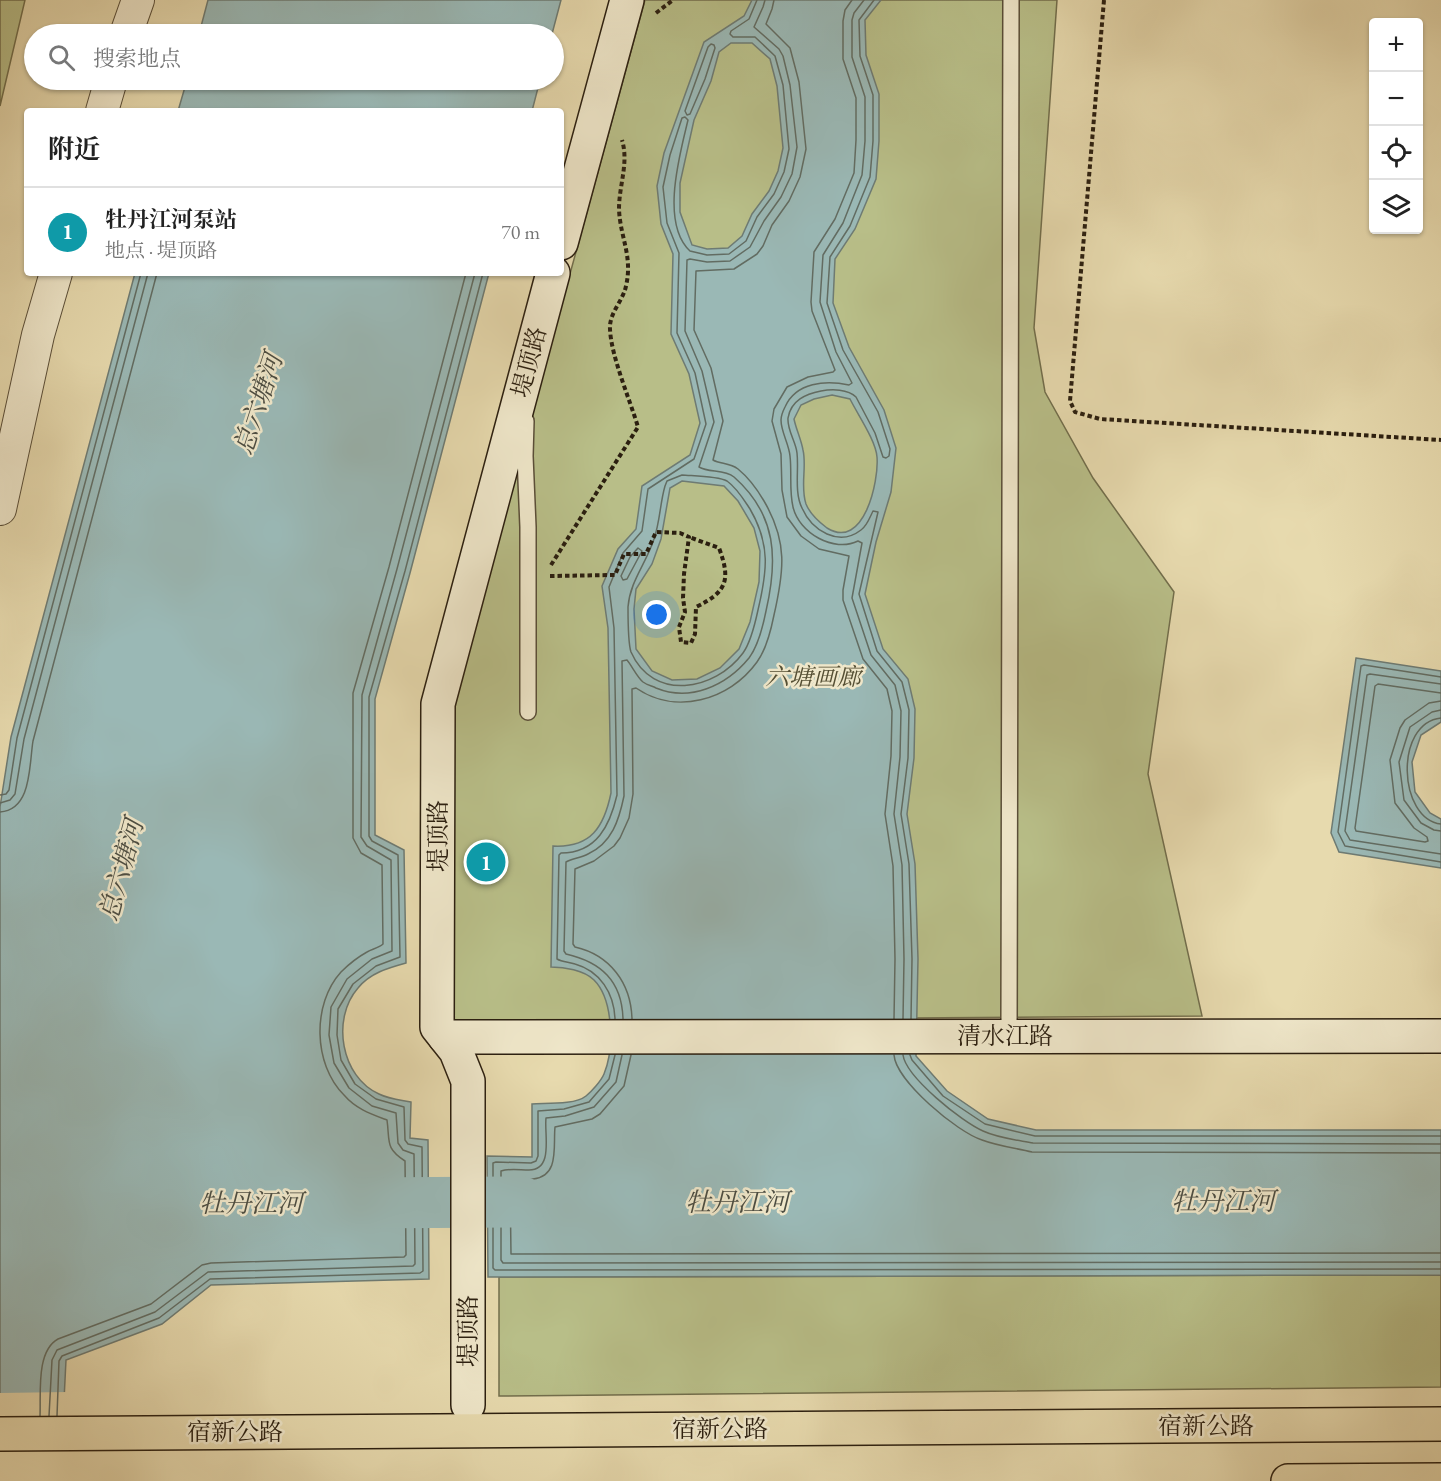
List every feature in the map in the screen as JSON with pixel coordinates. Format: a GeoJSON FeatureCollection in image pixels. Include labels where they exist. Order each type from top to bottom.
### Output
{"type":"FeatureCollection","features":[{"type":"Feature","properties":{"kind":"highway","name":"宿新公路"},"geometry":{"type":"LineString","coordinates":[[0,1434],[1441,1424]]}},
{"type":"Feature","properties":{"kind":"highway"},"geometry":{"type":"LineString","coordinates":[[1288,1481],[1441,1480]]}},
{"type":"Feature","properties":{"kind":"street"},"geometry":{"type":"LineString","coordinates":[[130,24],[138,0]]}},
{"type":"Feature","properties":{"kind":"street"},"geometry":{"type":"LineString","coordinates":[[564,234],[639,8]]}},
{"type":"Feature","properties":{"kind":"street"},"geometry":{"type":"LineString","coordinates":[[103,108],[108,90]]}},
{"type":"Feature","properties":{"kind":"street"},"geometry":{"type":"LineString","coordinates":[[0,509],[38,335],[55,276]]}},
{"type":"Feature","properties":{"kind":"street","name":"堤顶路"},"geometry":{"type":"LineString","coordinates":[[468,1405],[468,1081],[456,1051],[437,1027],[438,704],[552,276]]}},
{"type":"Feature","properties":{"kind":"street","name":"清水江路"},"geometry":{"type":"LineString","coordinates":[[445,1037],[1441,1036]]}},
{"type":"Feature","properties":{"kind":"lane"},"geometry":{"type":"LineString","coordinates":[[1009,1036],[1011,0]]}},
{"type":"Feature","properties":{"kind":"lane"},"geometry":{"type":"LineString","coordinates":[[528,366],[525,456],[528,527],[528,712]]}},
{"type":"Feature","properties":{"kind":"path"},"geometry":{"type":"LineString","coordinates":[[639,8],[673,0]]}},
{"type":"Feature","properties":{"kind":"path"},"geometry":{"type":"LineString","coordinates":[[1104,0],[1070,401],[1075,412],[1100,419],[1441,440]]}},
{"type":"Feature","properties":{"kind":"path"},"geometry":{"type":"LineString","coordinates":[[620,132],[626,163],[619,206],[620,225],[627,249],[629,268],[626,289],[613,315],[610,327],[612,344],[638,427],[565,545],[543,576],[615,575],[624,555],[646,555],[656,532],[680,533],[719,548],[725,564],[726,577],[720,590],[710,600],[696,607],[695,634],[691,643],[681,642],[680,627],[685,612],[684,574],[689,537]]}},
{"type":"Feature","properties":{"kind":"green space"},"geometry":{"type":"Polygon","coordinates":[[[0,0],[25,0],[0,106],[0,0]]]}},
{"type":"Feature","properties":{"kind":"green space","name":"六塘画廊"},"geometry":{"type":"Polygon","coordinates":[[[645,0],[1057,0],[1034,328],[1045,392],[1093,478],[1174,592],[1148,774],[1202,1016],[451,1021],[453,701],[645,0]]]}},
{"type":"Feature","properties":{"kind":"green space"},"geometry":{"type":"Polygon","coordinates":[[[1441,1275],[1441,1387],[499,1396],[499,1277],[1441,1275]]]}},
{"type":"Feature","properties":{"kind":"water"},"geometry":{"type":"Polygon","coordinates":[[[208,0],[561,0],[555,24],[202,24],[208,0]]]}},
{"type":"Feature","properties":{"kind":"water"},"geometry":{"type":"Polygon","coordinates":[[[752,0],[881,0],[865,20],[866,55],[879,94],[876,179],[855,229],[835,259],[833,303],[849,347],[884,410],[896,448],[891,492],[876,542],[865,594],[883,649],[908,679],[915,709],[914,758],[907,814],[915,864],[918,959],[916,1056],[947,1091],[988,1119],[1036,1130],[1441,1130],[1441,1275],[488,1277],[487,1156],[532,1157],[532,1104],[581,1099],[599,1083],[607,1064],[611,1039],[609,1012],[601,989],[594,980],[579,971],[551,967],[553,846],[577,843],[594,833],[604,816],[611,793],[608,628],[602,586],[618,549],[636,529],[642,486],[690,455],[700,423],[689,374],[671,334],[673,254],[661,224],[657,186],[664,153],[704,42],[744,16],[752,0]],[[731,43],[719,52],[711,81],[694,120],[680,183],[680,212],[692,245],[707,249],[728,248],[742,236],[752,214],[769,191],[778,171],[783,148],[777,86],[770,59],[752,43],[731,43]],[[832,395],[801,405],[794,419],[804,457],[804,497],[815,518],[827,528],[840,533],[851,530],[860,522],[867,510],[877,468],[876,451],[850,399],[832,395]],[[682,481],[670,488],[661,539],[652,564],[636,589],[634,609],[636,649],[652,671],[672,680],[697,679],[720,668],[739,649],[750,622],[759,582],[760,551],[754,528],[738,501],[724,486],[682,481]]]}},
{"type":"Feature","properties":{"kind":"water"},"geometry":{"type":"Polygon","coordinates":[[[184,90],[537,90],[533,108],[179,108],[184,90]]]}},
{"type":"Feature","properties":{"kind":"water","name":"总六塘河"},"geometry":{"type":"Polygon","coordinates":[[[134,276],[488,276],[375,699],[375,835],[404,850],[406,963],[368,978],[358,988],[345,1015],[343,1031],[344,1046],[356,1075],[366,1086],[379,1094],[411,1102],[410,1138],[428,1140],[429,1279],[211,1285],[162,1324],[66,1360],[60,1481],[0,1481],[0,807],[11,737],[134,276]]]}},
{"type":"Feature","properties":{"kind":"water"},"geometry":{"type":"Polygon","coordinates":[[[1356,658],[1441,671],[1441,722],[1421,735],[1412,762],[1415,792],[1430,813],[1441,819],[1441,868],[1339,852],[1331,833],[1356,658]]]}},
{"type":"Feature","properties":{"kind":"pier"},"geometry":{"type":"Polygon","coordinates":[[[67,1392],[63,1481],[0,1481],[0,1393],[67,1392]]]}},
{"type":"Feature","properties":{"kind":"waterway","name":"牡丹江河"},"geometry":{"type":"LineString","coordinates":[[359,1203],[522,1202]]}},
{"type":"Feature","properties":{"kind":"place","name":"牡丹江河泵站"},"geometry":{"type":"Point","coordinates":[486,862]}}]}
